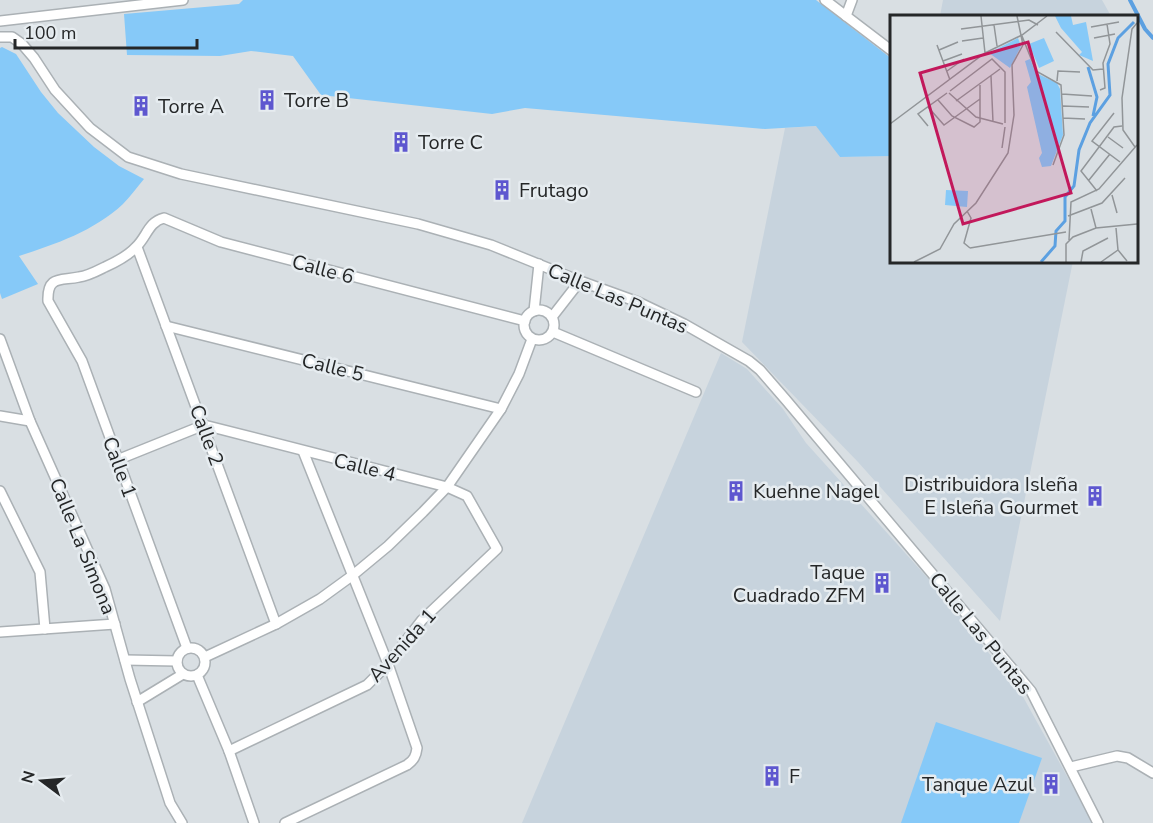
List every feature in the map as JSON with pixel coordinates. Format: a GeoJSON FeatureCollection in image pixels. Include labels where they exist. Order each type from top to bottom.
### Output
{"type":"FeatureCollection","features":[{"type":"Feature","properties":{"kind":"street"},"geometry":{"type":"LineString","coordinates":[[0,21],[183,0]]}},
{"type":"Feature","properties":{"kind":"street"},"geometry":{"type":"LineString","coordinates":[[825,0],[890,49]]}},
{"type":"Feature","properties":{"kind":"street"},"geometry":{"type":"LineString","coordinates":[[846,16],[852,0]]}},
{"type":"Feature","properties":{"kind":"street","name":"Calle Las Puntas"},"geometry":{"type":"LineString","coordinates":[[0,37],[12,37],[22,44],[55,90],[90,128],[128,157],[181,174],[418,224],[491,245],[638,302],[684,324],[736,353],[760,370],[1031,691],[1098,823]]}},
{"type":"Feature","properties":{"kind":"street","name":"Calle 6"},"geometry":{"type":"LineString","coordinates":[[137,247],[149,228],[157,220],[164,218],[221,242],[525,321]]}},
{"type":"Feature","properties":{"kind":"street","name":"Calle 1"},"geometry":{"type":"LineString","coordinates":[[137,247],[119,260],[99,270],[79,277],[61,278],[52,284],[48,291],[48,301],[82,362],[187,648]]}},
{"type":"Feature","properties":{"kind":"street","name":"Calle 2"},"geometry":{"type":"LineString","coordinates":[[137,247],[276,624]]}},
{"type":"Feature","properties":{"kind":"street"},"geometry":{"type":"LineString","coordinates":[[534,311],[539,264]]}},
{"type":"Feature","properties":{"kind":"street"},"geometry":{"type":"LineString","coordinates":[[552,317],[580,281]]}},
{"type":"Feature","properties":{"kind":"street"},"geometry":{"type":"LineString","coordinates":[[534,311],[544,311],[552,317],[553,332],[541,341],[532,339],[525,331],[525,321],[534,311]]}},
{"type":"Feature","properties":{"kind":"street","name":"Calle 5"},"geometry":{"type":"LineString","coordinates":[[166,326],[501,409]]}},
{"type":"Feature","properties":{"kind":"street"},"geometry":{"type":"LineString","coordinates":[[553,332],[696,392]]}},
{"type":"Feature","properties":{"kind":"street","name":"Calle La Simona"},"geometry":{"type":"LineString","coordinates":[[0,339],[30,421],[105,589],[137,702],[170,804],[182,823]]}},
{"type":"Feature","properties":{"kind":"street"},"geometry":{"type":"LineString","coordinates":[[205,657],[276,624],[320,599],[388,546],[447,487],[501,409],[519,374],[532,339]]}},
{"type":"Feature","properties":{"kind":"street"},"geometry":{"type":"LineString","coordinates":[[0,416],[30,421]]}},
{"type":"Feature","properties":{"kind":"street"},"geometry":{"type":"LineString","coordinates":[[117,460],[204,425]]}},
{"type":"Feature","properties":{"kind":"street","name":"Calle 4"},"geometry":{"type":"LineString","coordinates":[[204,425],[447,487],[467,496],[497,549]]}},
{"type":"Feature","properties":{"kind":"street"},"geometry":{"type":"LineString","coordinates":[[285,823],[407,765],[413,761],[417,748],[388,664],[303,451]]}},
{"type":"Feature","properties":{"kind":"street"},"geometry":{"type":"LineString","coordinates":[[0,491],[40,572],[45,629]]}},
{"type":"Feature","properties":{"kind":"street","name":"Avenida 1"},"geometry":{"type":"LineString","coordinates":[[229,751],[367,685],[388,664],[422,620],[497,549]]}},
{"type":"Feature","properties":{"kind":"street"},"geometry":{"type":"LineString","coordinates":[[0,632],[115,624]]}},
{"type":"Feature","properties":{"kind":"street"},"geometry":{"type":"LineString","coordinates":[[187,648],[198,649],[205,657],[204,668],[197,675],[183,674],[179,670],[177,661],[180,652],[187,648]]}},
{"type":"Feature","properties":{"kind":"street"},"geometry":{"type":"LineString","coordinates":[[125,660],[177,661]]}},
{"type":"Feature","properties":{"kind":"street"},"geometry":{"type":"LineString","coordinates":[[137,702],[183,674]]}},
{"type":"Feature","properties":{"kind":"street"},"geometry":{"type":"LineString","coordinates":[[197,675],[229,751],[254,823]]}},
{"type":"Feature","properties":{"kind":"street"},"geometry":{"type":"LineString","coordinates":[[1071,767],[1117,756],[1128,758],[1153,773]]}},
{"type":"Feature","properties":{"kind":"shaded area"},"geometry":{"type":"Polygon","coordinates":[[[243,0],[816,0],[890,57],[890,156],[840,157],[816,126],[765,129],[525,108],[492,114],[321,95],[293,56],[251,51],[220,56],[127,55],[124,14],[239,4],[243,0]]]}},
{"type":"Feature","properties":{"kind":"shaded area"},"geometry":{"type":"Polygon","coordinates":[[[943,0],[1102,0],[1110,15],[940,15],[943,0]]]}},
{"type":"Feature","properties":{"kind":"shaded area"},"geometry":{"type":"Polygon","coordinates":[[[0,48],[16,54],[58,113],[94,147],[119,166],[144,179],[123,204],[100,222],[61,241],[19,256],[38,284],[2,299],[0,293],[0,48]]]}},
{"type":"Feature","properties":{"kind":"shaded area"},"geometry":{"type":"Polygon","coordinates":[[[817,126],[840,157],[890,156],[890,262],[1073,262],[1000,621],[858,462],[742,342],[785,128],[817,126]]]}},
{"type":"Feature","properties":{"kind":"shaded area"},"geometry":{"type":"Polygon","coordinates":[[[721,353],[747,369],[783,409],[806,443],[943,595],[1022,695],[1093,823],[522,823],[721,353]]]}},
{"type":"Feature","properties":{"kind":"shaded area"},"geometry":{"type":"Polygon","coordinates":[[[936,722],[1042,758],[1019,823],[901,823],[936,722]]]}},
{"type":"Feature","properties":{"kind":"waterway"},"geometry":{"type":"LineString","coordinates":[[1130,0],[1138,15]]}},
{"type":"Feature","properties":{"kind":"waterway"},"geometry":{"type":"LineString","coordinates":[[1138,15],[1153,38]]}},
{"type":"Feature","properties":{"kind":"place","name":"Torre B"},"geometry":{"type":"Point","coordinates":[267,100]}},
{"type":"Feature","properties":{"kind":"place","name":"Torre A"},"geometry":{"type":"Point","coordinates":[141,106]}},
{"type":"Feature","properties":{"kind":"place","name":"Torre C"},"geometry":{"type":"Point","coordinates":[401,142]}},
{"type":"Feature","properties":{"kind":"place","name":"Frutago"},"geometry":{"type":"Point","coordinates":[502,190]}},
{"type":"Feature","properties":{"kind":"place","name":"Kuehne Nagel"},"geometry":{"type":"Point","coordinates":[736,491]}},
{"type":"Feature","properties":{"kind":"place","name":"Distribuidora Isleña E Isleña Gourmet"},"geometry":{"type":"Point","coordinates":[1095,496]}},
{"type":"Feature","properties":{"kind":"place","name":"Taque Cuadrado ZFM"},"geometry":{"type":"Point","coordinates":[882,583]}},
{"type":"Feature","properties":{"kind":"place","name":"F"},"geometry":{"type":"Point","coordinates":[772,776]}},
{"type":"Feature","properties":{"kind":"place","name":"Tanque Azul"},"geometry":{"type":"Point","coordinates":[1051,784]}}]}
